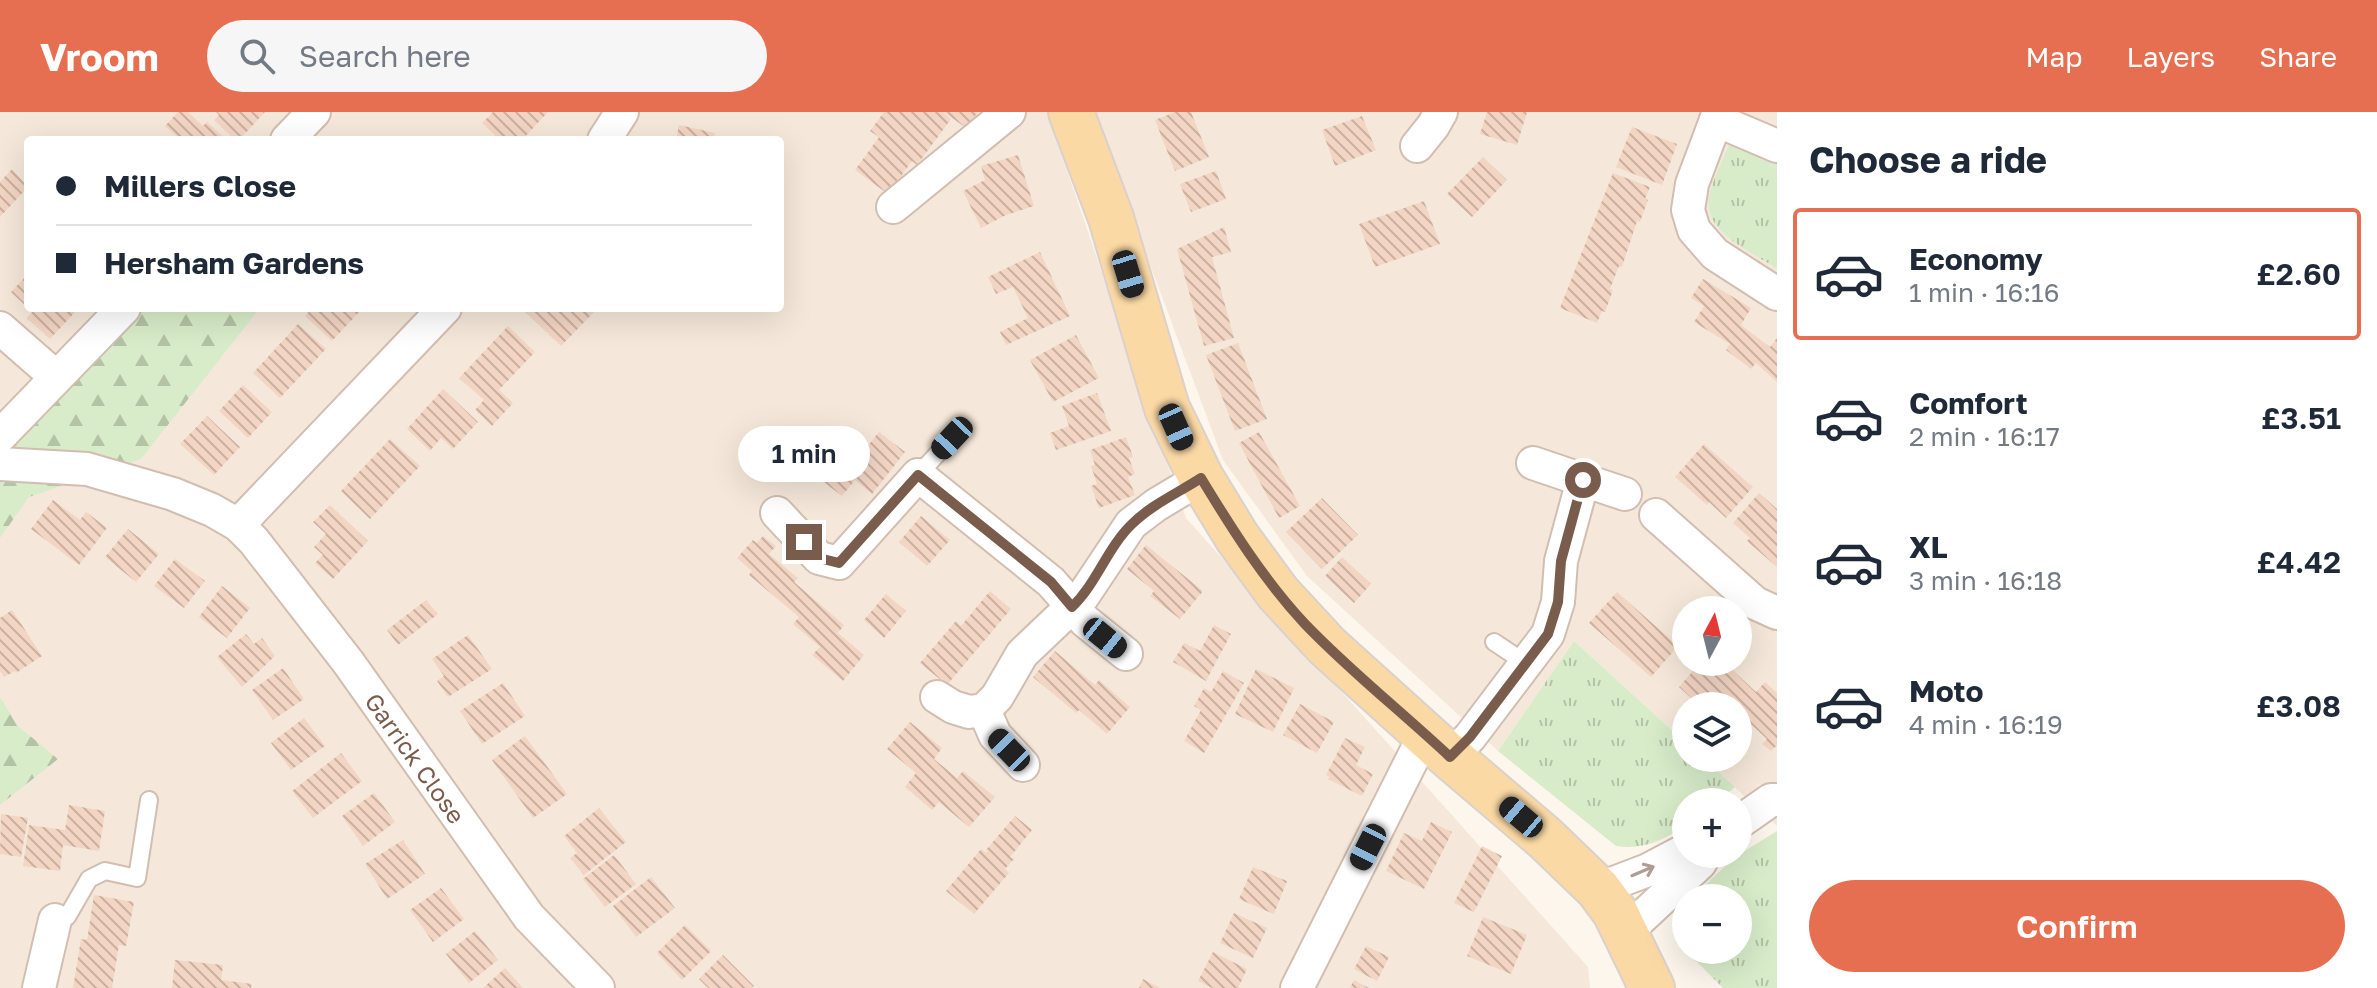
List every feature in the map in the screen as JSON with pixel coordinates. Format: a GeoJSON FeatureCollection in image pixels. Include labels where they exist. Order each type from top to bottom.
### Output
{"type":"FeatureCollection","features":[{"type":"Feature","properties":{"kind":"main road"},"geometry":{"type":"LineString","coordinates":[[1071,112],[1111,218],[1167,408],[1201,478],[1237,537],[1278,593],[1327,646],[1545,838],[1598,889],[1626,932],[1652,988]]}},
{"type":"Feature","properties":{"kind":"street"},"geometry":{"type":"LineString","coordinates":[[291,136],[314,112]]}},
{"type":"Feature","properties":{"kind":"street"},"geometry":{"type":"LineString","coordinates":[[607,136],[622,112]]}},
{"type":"Feature","properties":{"kind":"street"},"geometry":{"type":"LineString","coordinates":[[893,207],[1009,112]]}},
{"type":"Feature","properties":{"kind":"street"},"geometry":{"type":"LineString","coordinates":[[1417,146],[1441,112]]}},
{"type":"Feature","properties":{"kind":"street"},"geometry":{"type":"LineString","coordinates":[[1777,146],[1717,116],[1692,184],[1688,210],[1694,230],[1715,254],[1777,294]]}},
{"type":"Feature","properties":{"kind":"street"},"geometry":{"type":"LineString","coordinates":[[0,436],[120,312]]}},
{"type":"Feature","properties":{"kind":"street"},"geometry":{"type":"LineString","coordinates":[[238,525],[441,312]]}},
{"type":"Feature","properties":{"kind":"street"},"geometry":{"type":"LineString","coordinates":[[0,328],[56,377]]}},
{"type":"Feature","properties":{"kind":"street"},"geometry":{"type":"LineString","coordinates":[[1533,463],[1625,494]]}},
{"type":"Feature","properties":{"kind":"street","name":"Garrick Close"},"geometry":{"type":"LineString","coordinates":[[0,464],[87,469],[173,494],[238,525],[263,552],[348,662],[529,917],[598,988]]}},
{"type":"Feature","properties":{"kind":"street"},"geometry":{"type":"LineString","coordinates":[[777,513],[819,558],[839,563],[918,475],[1051,582],[1085,621],[1126,654]]}},
{"type":"Feature","properties":{"kind":"street"},"geometry":{"type":"LineString","coordinates":[[937,697],[961,709],[984,710],[997,697],[1022,654],[1083,596],[1131,524],[1201,478]]}},
{"type":"Feature","properties":{"kind":"street"},"geometry":{"type":"LineString","coordinates":[[1297,988],[1438,746],[1470,737],[1548,634],[1558,602],[1561,561],[1583,480]]}},
{"type":"Feature","properties":{"kind":"street"},"geometry":{"type":"LineString","coordinates":[[1656,515],[1728,596]]}},
{"type":"Feature","properties":{"kind":"street"},"geometry":{"type":"LineString","coordinates":[[1752,603],[1777,613]]}},
{"type":"Feature","properties":{"kind":"street"},"geometry":{"type":"LineString","coordinates":[[984,710],[995,735],[1023,765]]}},
{"type":"Feature","properties":{"kind":"street"},"geometry":{"type":"LineString","coordinates":[[1752,811],[1775,791]]}},
{"type":"Feature","properties":{"kind":"street"},"geometry":{"type":"LineString","coordinates":[[1598,889],[1672,857]]}},
{"type":"Feature","properties":{"kind":"street"},"geometry":{"type":"LineString","coordinates":[[1626,932],[1695,868]]}},
{"type":"Feature","properties":{"kind":"street"},"geometry":{"type":"LineString","coordinates":[[39,988],[55,920]]}},
{"type":"Feature","properties":{"kind":"lane"},"geometry":{"type":"LineString","coordinates":[[918,475],[952,438]]}},
{"type":"Feature","properties":{"kind":"lane"},"geometry":{"type":"LineString","coordinates":[[1494,642],[1527,664]]}},
{"type":"Feature","properties":{"kind":"lane"},"geometry":{"type":"LineString","coordinates":[[55,920],[67,917],[89,879],[105,871],[137,878],[149,800]]}},
{"type":"Feature","properties":{"kind":"shaded area"},"geometry":{"type":"Polygon","coordinates":[[[0,112],[1047,112],[1186,518],[1588,967],[1590,988],[0,988],[0,112]]]}},
{"type":"Feature","properties":{"kind":"shaded area"},"geometry":{"type":"Polygon","coordinates":[[[1093,112],[1777,112],[1777,826],[1752,803],[1752,788],[1736,788],[1718,772],[1752,772],[1752,692],[1672,692],[1672,730],[1574,641],[1498,751],[1307,576],[1223,460],[1093,112]]]}},
{"type":"Feature","properties":{"kind":"green space"},"geometry":{"type":"Polygon","coordinates":[[[1731,139],[1777,159],[1777,269],[1731,240],[1713,221],[1709,197],[1731,139]]]}},
{"type":"Feature","properties":{"kind":"green space"},"geometry":{"type":"Polygon","coordinates":[[[128,312],[257,312],[141,459],[29,497],[0,538],[0,448],[128,312]]]}},
{"type":"Feature","properties":{"kind":"green space"},"geometry":{"type":"Polygon","coordinates":[[[1574,641],[1672,730],[1672,772],[1718,772],[1735,787],[1672,788],[1672,834],[1645,845],[1616,846],[1498,751],[1574,641]]]}},
{"type":"Feature","properties":{"kind":"green space"},"geometry":{"type":"Polygon","coordinates":[[[0,697],[18,726],[58,759],[0,805],[0,697]]]}},
{"type":"Feature","properties":{"kind":"green space"},"geometry":{"type":"Polygon","coordinates":[[[1777,831],[1777,988],[1723,988],[1699,964],[1752,964],[1752,884],[1706,884],[1723,868],[1752,868],[1752,846],[1777,831]]]}},
{"type":"Feature","properties":{"kind":"building"},"geometry":{"type":"Polygon","coordinates":[[[178,112],[188,112],[203,126],[207,122],[223,136],[176,136],[165,126],[178,112]]]}},
{"type":"Feature","properties":{"kind":"building"},"geometry":{"type":"Polygon","coordinates":[[[216,112],[265,112],[243,136],[231,136],[214,120],[219,115],[216,112]]]}},
{"type":"Feature","properties":{"kind":"building"},"geometry":{"type":"Polygon","coordinates":[[[493,112],[548,112],[526,136],[496,136],[482,123],[493,112]]]}},
{"type":"Feature","properties":{"kind":"building"},"geometry":{"type":"Polygon","coordinates":[[[884,112],[943,112],[951,119],[917,165],[912,161],[888,194],[855,170],[879,137],[870,131],[884,112]]]}},
{"type":"Feature","properties":{"kind":"building"},"geometry":{"type":"Polygon","coordinates":[[[944,112],[978,112],[966,128],[944,112]]]}},
{"type":"Feature","properties":{"kind":"building"},"geometry":{"type":"Polygon","coordinates":[[[1175,112],[1191,112],[1209,157],[1175,171],[1155,120],[1175,112]]]}},
{"type":"Feature","properties":{"kind":"building"},"geometry":{"type":"Polygon","coordinates":[[[1487,112],[1527,112],[1517,145],[1480,134],[1487,112]]]}},
{"type":"Feature","properties":{"kind":"building"},"geometry":{"type":"Polygon","coordinates":[[[1362,116],[1376,150],[1335,166],[1322,130],[1362,116]]]}},
{"type":"Feature","properties":{"kind":"building"},"geometry":{"type":"Polygon","coordinates":[[[679,125],[715,133],[714,136],[677,136],[679,125]]]}},
{"type":"Feature","properties":{"kind":"building"},"geometry":{"type":"Polygon","coordinates":[[[1632,127],[1677,144],[1662,185],[1616,167],[1632,127]]]}},
{"type":"Feature","properties":{"kind":"building"},"geometry":{"type":"Polygon","coordinates":[[[1018,155],[1034,206],[1006,215],[981,228],[963,191],[985,180],[981,166],[1018,155]]]}},
{"type":"Feature","properties":{"kind":"building"},"geometry":{"type":"Polygon","coordinates":[[[1483,157],[1507,180],[1472,217],[1447,194],[1483,157]]]}},
{"type":"Feature","properties":{"kind":"building"},"geometry":{"type":"Polygon","coordinates":[[[12,169],[24,182],[24,191],[0,217],[0,182],[12,169]]]}},
{"type":"Feature","properties":{"kind":"building"},"geometry":{"type":"Polygon","coordinates":[[[1216,171],[1226,199],[1191,212],[1180,184],[1216,171]]]}},
{"type":"Feature","properties":{"kind":"building"},"geometry":{"type":"Polygon","coordinates":[[[1613,173],[1650,187],[1640,222],[1637,221],[1622,267],[1619,266],[1610,289],[1613,290],[1605,312],[1602,311],[1597,323],[1560,308],[1613,173]]]}},
{"type":"Feature","properties":{"kind":"building"},"geometry":{"type":"Polygon","coordinates":[[[1424,201],[1440,244],[1375,267],[1359,224],[1424,201]]]}},
{"type":"Feature","properties":{"kind":"building"},"geometry":{"type":"Polygon","coordinates":[[[1224,227],[1231,252],[1212,257],[1234,338],[1204,346],[1177,249],[1224,227]]]}},
{"type":"Feature","properties":{"kind":"building"},"geometry":{"type":"Polygon","coordinates":[[[1040,252],[1070,316],[1006,345],[1000,332],[1028,318],[1013,287],[996,294],[988,277],[1040,252]]]}},
{"type":"Feature","properties":{"kind":"building"},"geometry":{"type":"Polygon","coordinates":[[[24,278],[24,304],[11,292],[24,278]]]}},
{"type":"Feature","properties":{"kind":"building"},"geometry":{"type":"Polygon","coordinates":[[[1703,279],[1751,308],[1741,325],[1770,347],[1777,338],[1777,382],[1756,363],[1751,369],[1726,350],[1730,344],[1694,322],[1704,306],[1691,298],[1703,279]]]}},
{"type":"Feature","properties":{"kind":"building"},"geometry":{"type":"Polygon","coordinates":[[[32,312],[75,312],[50,339],[27,318],[32,312]]]}},
{"type":"Feature","properties":{"kind":"building"},"geometry":{"type":"Polygon","coordinates":[[[308,312],[359,312],[332,341],[305,316],[308,312]]]}},
{"type":"Feature","properties":{"kind":"building"},"geometry":{"type":"Polygon","coordinates":[[[525,312],[594,312],[561,346],[525,312]]]}},
{"type":"Feature","properties":{"kind":"building"},"geometry":{"type":"Polygon","coordinates":[[[298,324],[326,349],[280,398],[253,373],[298,324]]]}},
{"type":"Feature","properties":{"kind":"building"},"geometry":{"type":"Polygon","coordinates":[[[508,326],[535,352],[499,390],[513,403],[492,426],[475,410],[484,400],[459,378],[508,326]]]}},
{"type":"Feature","properties":{"kind":"building"},"geometry":{"type":"Polygon","coordinates":[[[1076,335],[1099,378],[1053,402],[1030,360],[1076,335]]]}},
{"type":"Feature","properties":{"kind":"building"},"geometry":{"type":"Polygon","coordinates":[[[1238,343],[1267,419],[1235,431],[1206,355],[1238,343]]]}},
{"type":"Feature","properties":{"kind":"building"},"geometry":{"type":"Polygon","coordinates":[[[243,385],[272,412],[248,438],[219,411],[243,385]]]}},
{"type":"Feature","properties":{"kind":"building"},"geometry":{"type":"Polygon","coordinates":[[[443,389],[478,422],[453,449],[441,438],[430,451],[407,429],[443,389]]]}},
{"type":"Feature","properties":{"kind":"building"},"geometry":{"type":"Polygon","coordinates":[[[1097,393],[1111,431],[1056,450],[1050,433],[1069,426],[1062,406],[1097,393]]]}},
{"type":"Feature","properties":{"kind":"building"},"geometry":{"type":"Polygon","coordinates":[[[207,416],[240,447],[214,475],[180,444],[207,416]]]}},
{"type":"Feature","properties":{"kind":"building"},"geometry":{"type":"Polygon","coordinates":[[[879,432],[905,452],[872,494],[855,480],[842,496],[803,466],[819,446],[849,469],[879,432]]]}},
{"type":"Feature","properties":{"kind":"building"},"geometry":{"type":"Polygon","coordinates":[[[1259,432],[1300,506],[1279,518],[1239,443],[1259,432]]]}},
{"type":"Feature","properties":{"kind":"building"},"geometry":{"type":"Polygon","coordinates":[[[1126,437],[1135,474],[1128,477],[1135,495],[1099,508],[1091,486],[1097,484],[1090,450],[1126,437]]]}},
{"type":"Feature","properties":{"kind":"building"},"geometry":{"type":"Polygon","coordinates":[[[390,439],[420,466],[370,519],[341,491],[390,439]]]}},
{"type":"Feature","properties":{"kind":"building"},"geometry":{"type":"Polygon","coordinates":[[[1704,444],[1753,487],[1726,518],[1675,477],[1704,444]]]}},
{"type":"Feature","properties":{"kind":"building"},"geometry":{"type":"Polygon","coordinates":[[[1759,493],[1777,509],[1777,567],[1747,541],[1750,538],[1733,523],[1759,493]]]}},
{"type":"Feature","properties":{"kind":"building"},"geometry":{"type":"Polygon","coordinates":[[[1322,498],[1358,535],[1322,569],[1286,532],[1322,498]]]}},
{"type":"Feature","properties":{"kind":"building"},"geometry":{"type":"Polygon","coordinates":[[[53,500],[80,520],[86,512],[107,528],[79,565],[31,529],[53,500]]]}},
{"type":"Feature","properties":{"kind":"building"},"geometry":{"type":"Polygon","coordinates":[[[330,505],[368,541],[333,579],[315,563],[323,555],[314,547],[326,534],[313,522],[330,505]]]}},
{"type":"Feature","properties":{"kind":"building"},"geometry":{"type":"Polygon","coordinates":[[[921,516],[950,540],[927,566],[899,542],[921,516]]]}},
{"type":"Feature","properties":{"kind":"building"},"geometry":{"type":"Polygon","coordinates":[[[128,529],[159,554],[136,582],[105,557],[128,529]]]}},
{"type":"Feature","properties":{"kind":"building"},"geometry":{"type":"Polygon","coordinates":[[[763,536],[776,546],[769,554],[798,578],[794,582],[844,625],[838,633],[864,655],[843,681],[812,655],[820,647],[793,624],[799,617],[749,575],[752,571],[737,558],[753,540],[757,543],[763,536]]]}},
{"type":"Feature","properties":{"kind":"building"},"geometry":{"type":"Polygon","coordinates":[[[1146,545],[1203,591],[1180,619],[1150,596],[1154,591],[1127,569],[1146,545]]]}},
{"type":"Feature","properties":{"kind":"building"},"geometry":{"type":"Polygon","coordinates":[[[1342,557],[1371,584],[1354,603],[1325,576],[1342,557]]]}},
{"type":"Feature","properties":{"kind":"building"},"geometry":{"type":"Polygon","coordinates":[[[175,559],[205,581],[184,608],[154,586],[175,559]]]}},
{"type":"Feature","properties":{"kind":"building"},"geometry":{"type":"Polygon","coordinates":[[[222,586],[250,608],[227,638],[199,617],[222,586]]]}},
{"type":"Feature","properties":{"kind":"building"},"geometry":{"type":"Polygon","coordinates":[[[990,591],[1011,609],[947,685],[920,663],[956,621],[961,626],[990,591]]]}},
{"type":"Feature","properties":{"kind":"building"},"geometry":{"type":"Polygon","coordinates":[[[1617,592],[1672,641],[1672,653],[1651,677],[1589,623],[1617,592]]]}},
{"type":"Feature","properties":{"kind":"building"},"geometry":{"type":"Polygon","coordinates":[[[886,594],[906,611],[884,638],[864,620],[886,594]]]}},
{"type":"Feature","properties":{"kind":"building"},"geometry":{"type":"Polygon","coordinates":[[[426,600],[438,614],[398,645],[387,630],[426,600]]]}},
{"type":"Feature","properties":{"kind":"building"},"geometry":{"type":"Polygon","coordinates":[[[12,610],[42,656],[4,677],[0,671],[0,618],[12,610]]]}},
{"type":"Feature","properties":{"kind":"building"},"geometry":{"type":"Polygon","coordinates":[[[1214,625],[1231,634],[1206,681],[1173,662],[1184,643],[1200,651],[1214,625]]]}},
{"type":"Feature","properties":{"kind":"building"},"geometry":{"type":"Polygon","coordinates":[[[246,634],[254,644],[262,638],[275,656],[242,687],[217,657],[246,634]]]}},
{"type":"Feature","properties":{"kind":"building"},"geometry":{"type":"Polygon","coordinates":[[[468,635],[492,669],[448,697],[437,681],[444,676],[432,659],[468,635]]]}},
{"type":"Feature","properties":{"kind":"building"},"geometry":{"type":"Polygon","coordinates":[[[1055,651],[1095,685],[1099,680],[1130,707],[1107,734],[1033,677],[1055,651]]]}},
{"type":"Feature","properties":{"kind":"building"},"geometry":{"type":"Polygon","coordinates":[[[283,668],[304,699],[273,720],[252,690],[283,668]]]}},
{"type":"Feature","properties":{"kind":"building"},"geometry":{"type":"Polygon","coordinates":[[[1256,669],[1294,688],[1273,732],[1235,714],[1256,669]]]}},
{"type":"Feature","properties":{"kind":"building"},"geometry":{"type":"Polygon","coordinates":[[[1223,671],[1244,683],[1204,753],[1184,741],[1201,710],[1194,706],[1204,688],[1211,692],[1223,671]]]}},
{"type":"Feature","properties":{"kind":"building"},"geometry":{"type":"Polygon","coordinates":[[[1689,676],[1739,676],[1756,692],[1765,682],[1777,693],[1777,745],[1771,751],[1762,744],[1767,739],[1752,725],[1752,692],[1685,692],[1679,687],[1689,676]]]}},
{"type":"Feature","properties":{"kind":"building"},"geometry":{"type":"Polygon","coordinates":[[[503,683],[525,716],[482,744],[460,711],[503,683]]]}},
{"type":"Feature","properties":{"kind":"building"},"geometry":{"type":"Polygon","coordinates":[[[1300,704],[1334,722],[1317,753],[1283,735],[1300,704]]]}},
{"type":"Feature","properties":{"kind":"building"},"geometry":{"type":"Polygon","coordinates":[[[304,718],[325,746],[291,770],[271,743],[304,718]]]}},
{"type":"Feature","properties":{"kind":"building"},"geometry":{"type":"Polygon","coordinates":[[[910,722],[942,748],[934,759],[957,778],[963,771],[995,797],[969,827],[939,802],[932,810],[905,787],[916,773],[887,749],[910,722]]]}},
{"type":"Feature","properties":{"kind":"building"},"geometry":{"type":"Polygon","coordinates":[[[525,736],[567,794],[533,818],[492,760],[525,736]]]}},
{"type":"Feature","properties":{"kind":"building"},"geometry":{"type":"Polygon","coordinates":[[[1345,738],[1365,747],[1356,765],[1373,774],[1362,796],[1328,779],[1330,777],[1326,775],[1345,738]]]}},
{"type":"Feature","properties":{"kind":"building"},"geometry":{"type":"Polygon","coordinates":[[[341,753],[362,781],[313,818],[292,791],[341,753]]]}},
{"type":"Feature","properties":{"kind":"building"},"geometry":{"type":"Polygon","coordinates":[[[374,793],[395,822],[363,846],[342,816],[374,793]]]}},
{"type":"Feature","properties":{"kind":"building"},"geometry":{"type":"Polygon","coordinates":[[[69,805],[105,811],[99,851],[63,845],[60,871],[23,866],[29,825],[65,830],[69,805]]]}},
{"type":"Feature","properties":{"kind":"building"},"geometry":{"type":"Polygon","coordinates":[[[599,808],[626,842],[584,875],[570,858],[577,853],[564,836],[599,808]]]}},
{"type":"Feature","properties":{"kind":"building"},"geometry":{"type":"Polygon","coordinates":[[[1,814],[28,818],[21,857],[0,854],[1,814]]]}},
{"type":"Feature","properties":{"kind":"building"},"geometry":{"type":"Polygon","coordinates":[[[1015,816],[1032,830],[1010,857],[1014,859],[1005,869],[1009,873],[974,914],[946,891],[981,849],[986,853],[988,851],[1015,816]]]}},
{"type":"Feature","properties":{"kind":"building"},"geometry":{"type":"Polygon","coordinates":[[[1431,822],[1452,832],[1424,889],[1386,871],[1404,833],[1422,841],[1431,822]]]}},
{"type":"Feature","properties":{"kind":"building"},"geometry":{"type":"Polygon","coordinates":[[[403,840],[425,874],[387,899],[365,864],[403,840]]]}},
{"type":"Feature","properties":{"kind":"building"},"geometry":{"type":"Polygon","coordinates":[[[1482,846],[1502,856],[1474,912],[1454,903],[1482,846]]]}},
{"type":"Feature","properties":{"kind":"building"},"geometry":{"type":"Polygon","coordinates":[[[614,855],[636,884],[605,907],[583,879],[614,855]]]}},
{"type":"Feature","properties":{"kind":"building"},"geometry":{"type":"Polygon","coordinates":[[[1253,867],[1287,881],[1274,914],[1239,899],[1253,867]]]}},
{"type":"Feature","properties":{"kind":"building"},"geometry":{"type":"Polygon","coordinates":[[[651,877],[675,908],[636,937],[613,906],[651,877]]]}},
{"type":"Feature","properties":{"kind":"building"},"geometry":{"type":"Polygon","coordinates":[[[441,888],[464,919],[433,942],[410,910],[441,888]]]}},
{"type":"Feature","properties":{"kind":"building"},"geometry":{"type":"Polygon","coordinates":[[[94,895],[134,902],[126,946],[119,945],[112,988],[73,988],[81,939],[87,940],[94,895]]]}},
{"type":"Feature","properties":{"kind":"building"},"geometry":{"type":"Polygon","coordinates":[[[1234,913],[1267,928],[1253,958],[1220,943],[1234,913]]]}},
{"type":"Feature","properties":{"kind":"building"},"geometry":{"type":"Polygon","coordinates":[[[1483,917],[1527,935],[1511,974],[1467,956],[1483,917]]]}},
{"type":"Feature","properties":{"kind":"building"},"geometry":{"type":"Polygon","coordinates":[[[685,925],[711,951],[682,980],[657,953],[685,925]]]}},
{"type":"Feature","properties":{"kind":"building"},"geometry":{"type":"Polygon","coordinates":[[[475,931],[498,960],[469,983],[446,954],[475,931]]]}},
{"type":"Feature","properties":{"kind":"building"},"geometry":{"type":"Polygon","coordinates":[[[1366,946],[1389,957],[1377,981],[1354,969],[1366,946]]]}},
{"type":"Feature","properties":{"kind":"building"},"geometry":{"type":"Polygon","coordinates":[[[1213,952],[1247,969],[1238,988],[1212,988],[1198,981],[1213,952]]]}},
{"type":"Feature","properties":{"kind":"building"},"geometry":{"type":"Polygon","coordinates":[[[723,955],[753,988],[708,988],[699,979],[723,955]]]}},
{"type":"Feature","properties":{"kind":"building"},"geometry":{"type":"Polygon","coordinates":[[[175,960],[223,965],[221,980],[252,984],[251,988],[172,988],[175,960]]]}},
{"type":"Feature","properties":{"kind":"building"},"geometry":{"type":"Polygon","coordinates":[[[505,968],[523,988],[483,988],[505,968]]]}},
{"type":"Feature","properties":{"kind":"building"},"geometry":{"type":"Polygon","coordinates":[[[1143,979],[1160,988],[1139,988],[1143,979]]]}},
{"type":"Feature","properties":{"kind":"building"},"geometry":{"type":"Polygon","coordinates":[[[1354,980],[1369,988],[1350,988],[1354,980]]]}},
{"type":"Feature","properties":{"kind":"route"},"geometry":{"type":"LineString","coordinates":[[804,542],[819,558],[839,563],[918,475],[1051,582],[1072,607],[1083,596],[1131,524],[1201,478],[1237,537],[1304,623],[1450,757],[1470,737],[1548,634],[1558,602],[1561,561],[1583,480]]}}]}
